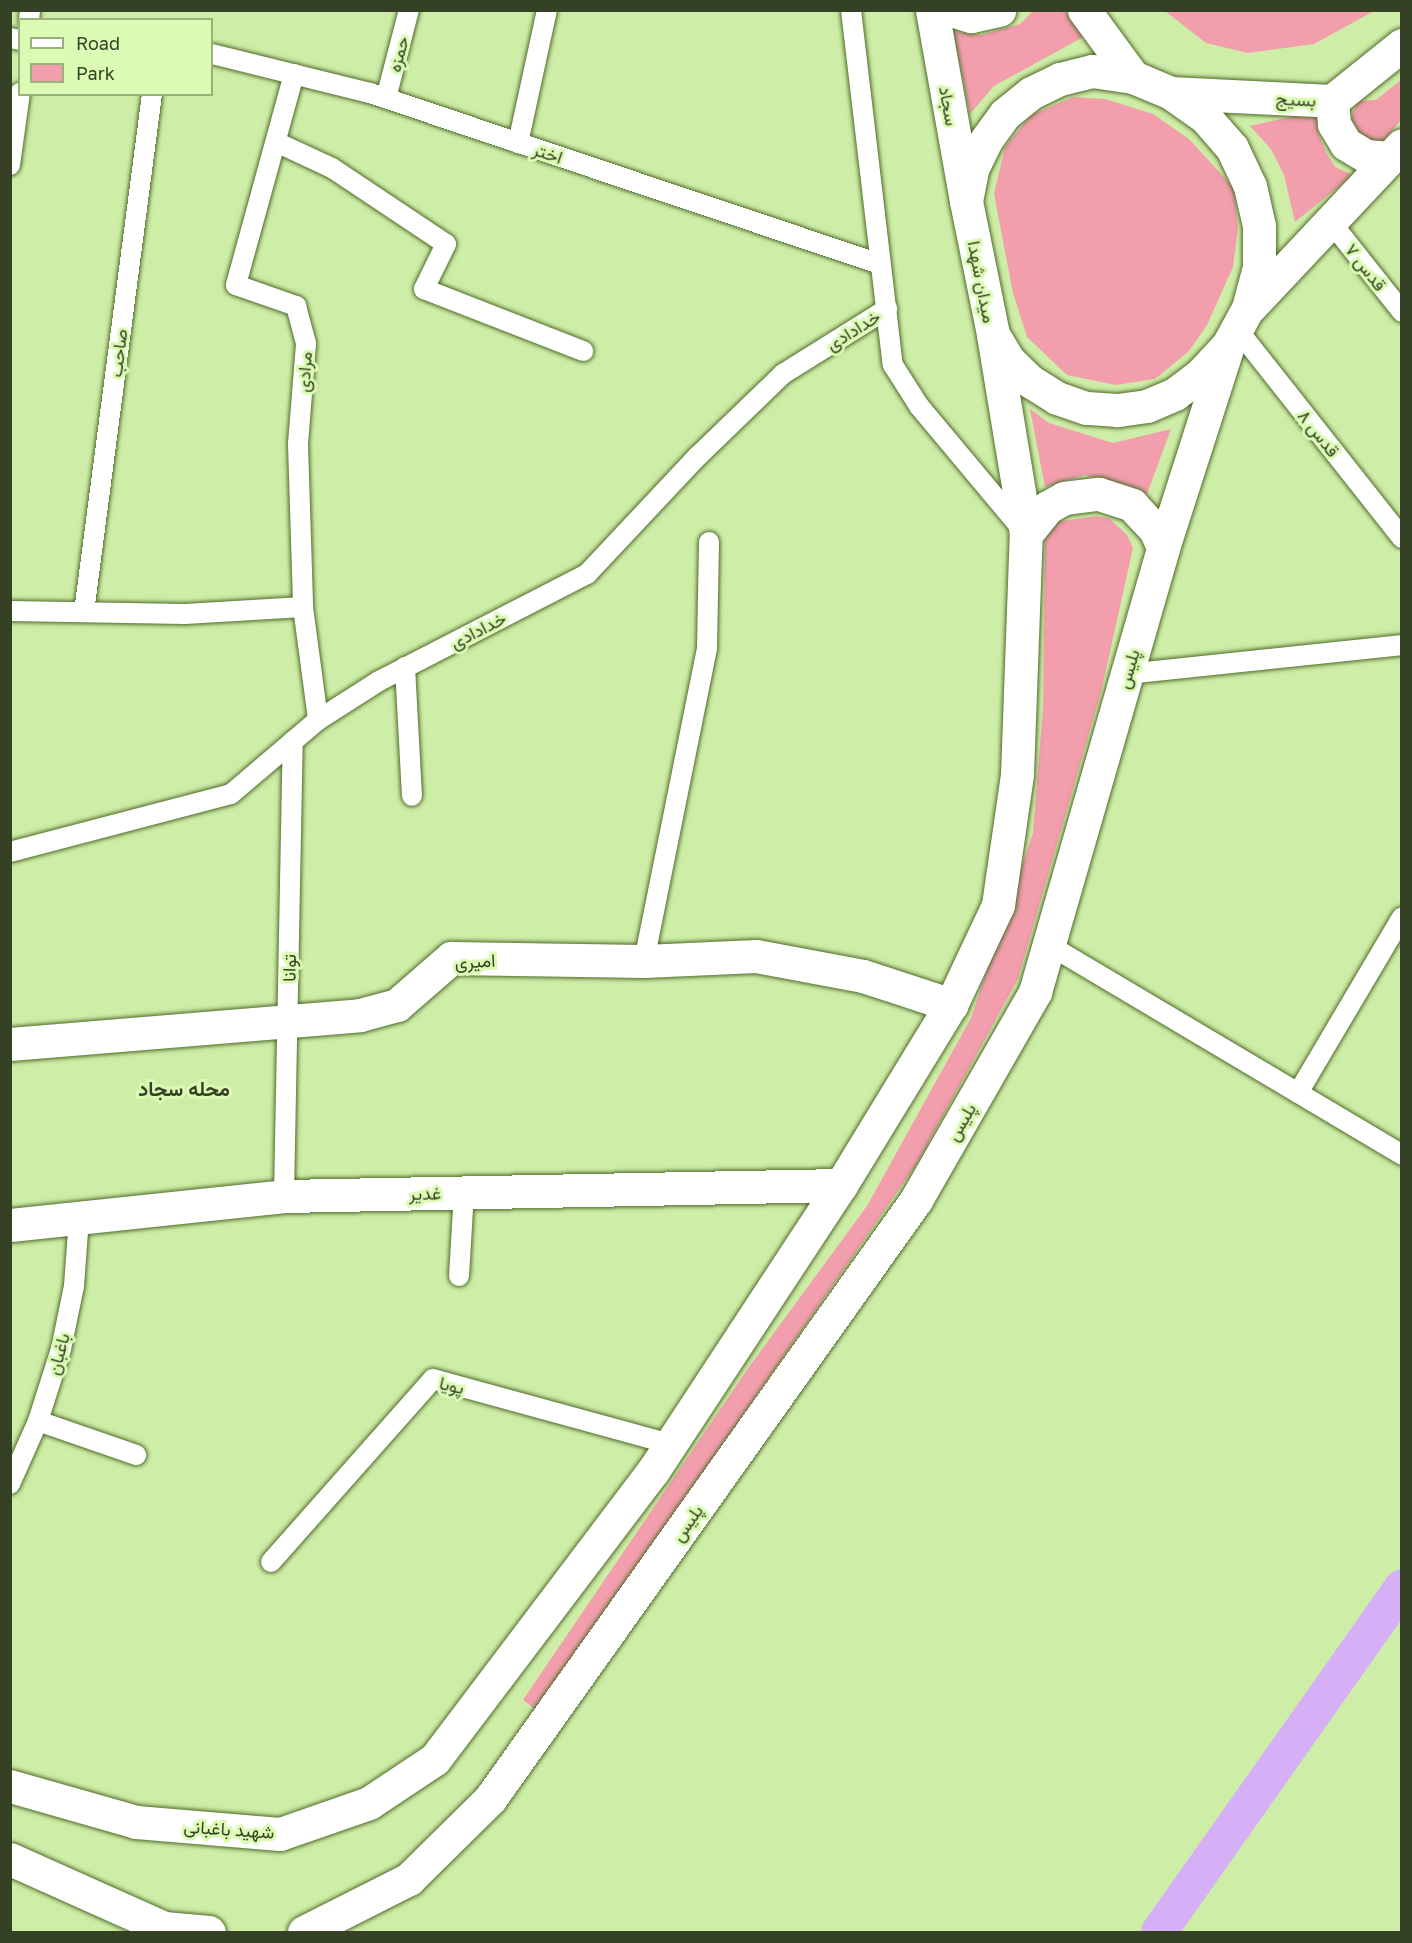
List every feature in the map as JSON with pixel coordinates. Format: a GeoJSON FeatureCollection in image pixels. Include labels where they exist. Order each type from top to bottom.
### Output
{"type":"FeatureCollection","features":[{"type":"Feature","properties":{"kind":"main road","name":"سجاد"},"geometry":{"type":"LineString","coordinates":[[932,10],[966,201]]}},
{"type":"Feature","properties":{"kind":"main road"},"geometry":{"type":"LineString","coordinates":[[951,10],[971,15],[999,10]]}},
{"type":"Feature","properties":{"kind":"main road"},"geometry":{"type":"LineString","coordinates":[[1083,10],[1133,77]]}},
{"type":"Feature","properties":{"kind":"main road","name":"بسیج"},"geometry":{"type":"LineString","coordinates":[[1171,93],[1332,101],[1401,45]]}},
{"type":"Feature","properties":{"kind":"main road","name":"میدان شهدا"},"geometry":{"type":"LineString","coordinates":[[1092,71],[1133,77],[1171,93],[1205,117],[1232,148],[1250,186],[1259,226],[1259,267],[1238,327],[1200,375],[1175,393],[1147,406],[1117,410],[1086,408],[1057,398],[1031,382],[1009,361],[993,334],[966,201],[972,169],[986,140],[1005,114],[1030,93],[1060,79],[1092,71]]}},
{"type":"Feature","properties":{"kind":"main road"},"geometry":{"type":"LineString","coordinates":[[1332,101],[1334,124],[1346,144],[1366,156],[1395,152]]}},
{"type":"Feature","properties":{"kind":"main road"},"geometry":{"type":"LineString","coordinates":[[1238,327],[1330,221],[1395,152]]}},
{"type":"Feature","properties":{"kind":"main road","name":"پلیس"},"geometry":{"type":"LineString","coordinates":[[304,1932],[409,1879],[490,1799],[916,1200],[1035,992],[1163,548],[1238,327]]}},
{"type":"Feature","properties":{"kind":"main road"},"geometry":{"type":"LineString","coordinates":[[670,1444],[841,1185],[951,1005],[998,905],[1017,774],[1026,534],[993,334]]}},
{"type":"Feature","properties":{"kind":"main road"},"geometry":{"type":"LineString","coordinates":[[1026,534],[1048,507],[1064,498],[1099,494],[1117,497],[1146,517],[1163,548]]}},
{"type":"Feature","properties":{"kind":"main road","name":"امیری"},"geometry":{"type":"LineString","coordinates":[[10,1044],[360,1015],[398,1005],[451,958],[644,961],[756,956],[863,976],[951,1005]]}},
{"type":"Feature","properties":{"kind":"main road","name":"غدیر"},"geometry":{"type":"LineString","coordinates":[[10,1225],[284,1196],[841,1185]]}},
{"type":"Feature","properties":{"kind":"main road","name":"شهید باغبانی"},"geometry":{"type":"LineString","coordinates":[[10,1786],[136,1822],[280,1834],[369,1803],[435,1759],[670,1444]]}},
{"type":"Feature","properties":{"kind":"main road"},"geometry":{"type":"LineString","coordinates":[[10,1859],[164,1928],[209,1932]]}},
{"type":"Feature","properties":{"kind":"lane","name":"حمزه"},"geometry":{"type":"LineString","coordinates":[[386,98],[409,10]]}},
{"type":"Feature","properties":{"kind":"lane"},"geometry":{"type":"LineString","coordinates":[[518,143],[547,10]]}},
{"type":"Feature","properties":{"kind":"lane"},"geometry":{"type":"LineString","coordinates":[[851,10],[893,365],[920,406],[1026,534]]}},
{"type":"Feature","properties":{"kind":"lane","name":"اختر"},"geometry":{"type":"LineString","coordinates":[[213,54],[386,98],[880,264]]}},
{"type":"Feature","properties":{"kind":"lane","name":"مرادی"},"geometry":{"type":"LineString","coordinates":[[294,74],[236,285],[296,306],[306,344],[298,444],[303,607],[318,720]]}},
{"type":"Feature","properties":{"kind":"lane"},"geometry":{"type":"LineString","coordinates":[[10,165],[20,96]]}},
{"type":"Feature","properties":{"kind":"lane","name":"صاحب"},"geometry":{"type":"LineString","coordinates":[[84,612],[152,96]]}},
{"type":"Feature","properties":{"kind":"lane"},"geometry":{"type":"LineString","coordinates":[[276,142],[332,168],[446,244],[424,289],[584,351]]}},
{"type":"Feature","properties":{"kind":"lane","name":"قدس ۷"},"geometry":{"type":"LineString","coordinates":[[1330,221],[1401,312]]}},
{"type":"Feature","properties":{"kind":"lane","name":"خدادادی"},"geometry":{"type":"LineString","coordinates":[[10,852],[231,794],[318,720],[405,668],[587,574],[698,456],[783,374],[887,309]]}},
{"type":"Feature","properties":{"kind":"lane","name":"قدس ۸"},"geometry":{"type":"LineString","coordinates":[[1238,327],[1401,538]]}},
{"type":"Feature","properties":{"kind":"lane"},"geometry":{"type":"LineString","coordinates":[[644,961],[706,648],[709,542]]}},
{"type":"Feature","properties":{"kind":"lane"},"geometry":{"type":"LineString","coordinates":[[10,610],[185,614],[303,607]]}},
{"type":"Feature","properties":{"kind":"lane"},"geometry":{"type":"LineString","coordinates":[[1127,674],[1401,645]]}},
{"type":"Feature","properties":{"kind":"lane"},"geometry":{"type":"LineString","coordinates":[[405,668],[412,795]]}},
{"type":"Feature","properties":{"kind":"lane","name":"توانا"},"geometry":{"type":"LineString","coordinates":[[284,1196],[293,741]]}},
{"type":"Feature","properties":{"kind":"lane"},"geometry":{"type":"LineString","coordinates":[[1298,1093],[1401,916]]}},
{"type":"Feature","properties":{"kind":"lane"},"geometry":{"type":"LineString","coordinates":[[1049,945],[1401,1155]]}},
{"type":"Feature","properties":{"kind":"lane"},"geometry":{"type":"LineString","coordinates":[[459,1276],[464,1192]]}},
{"type":"Feature","properties":{"kind":"lane","name":"باغبان"},"geometry":{"type":"LineString","coordinates":[[10,1484],[38,1421],[74,1286],[79,1218]]}},
{"type":"Feature","properties":{"kind":"lane","name":"پویا"},"geometry":{"type":"LineString","coordinates":[[271,1562],[433,1379],[670,1444]]}},
{"type":"Feature","properties":{"kind":"lane"},"geometry":{"type":"LineString","coordinates":[[38,1421],[136,1455]]}},
{"type":"Feature","properties":{"kind":"green space"},"geometry":{"type":"Polygon","coordinates":[[[1064,10],[1085,36],[994,86],[970,114],[953,32],[982,35],[1020,24],[1033,11],[1064,10]]]}},
{"type":"Feature","properties":{"kind":"green space"},"geometry":{"type":"Polygon","coordinates":[[[1165,11],[1374,11],[1314,44],[1248,53],[1206,43],[1165,11]]]}},
{"type":"Feature","properties":{"kind":"green space"},"geometry":{"type":"Polygon","coordinates":[[[1401,80],[1401,120],[1384,140],[1368,142],[1356,136],[1350,123],[1357,101],[1376,100],[1401,80]]]}},
{"type":"Feature","properties":{"kind":"green space"},"geometry":{"type":"Polygon","coordinates":[[[1073,97],[1105,99],[1153,114],[1189,139],[1234,188],[1238,228],[1233,267],[1207,325],[1189,351],[1155,379],[1116,385],[1067,375],[1027,337],[1013,293],[994,194],[1005,147],[1031,115],[1073,97]]]}},
{"type":"Feature","properties":{"kind":"green space"},"geometry":{"type":"Polygon","coordinates":[[[1317,111],[1318,133],[1327,154],[1335,167],[1353,175],[1295,222],[1284,175],[1271,149],[1250,126],[1317,111]]]}},
{"type":"Feature","properties":{"kind":"green space"},"geometry":{"type":"Polygon","coordinates":[[[1030,409],[1049,423],[1113,443],[1171,429],[1147,494],[1085,475],[1045,487],[1030,409]]]}},
{"type":"Feature","properties":{"kind":"green space"},"geometry":{"type":"Polygon","coordinates":[[[1096,516],[1110,519],[1127,535],[1133,548],[1101,692],[1018,979],[916,1165],[538,1711],[523,1700],[749,1367],[867,1206],[971,1018],[1033,833],[1043,707],[1045,539],[1057,522],[1096,516]]]}},
{"type":"Feature","properties":{"kind":"waterway"},"geometry":{"type":"LineString","coordinates":[[1159,1932],[1402,1587]]}},
{"type":"Feature","properties":{"kind":"district","name":"محله سجاد"},"geometry":{"type":"Point","coordinates":[184,1088]}}]}
